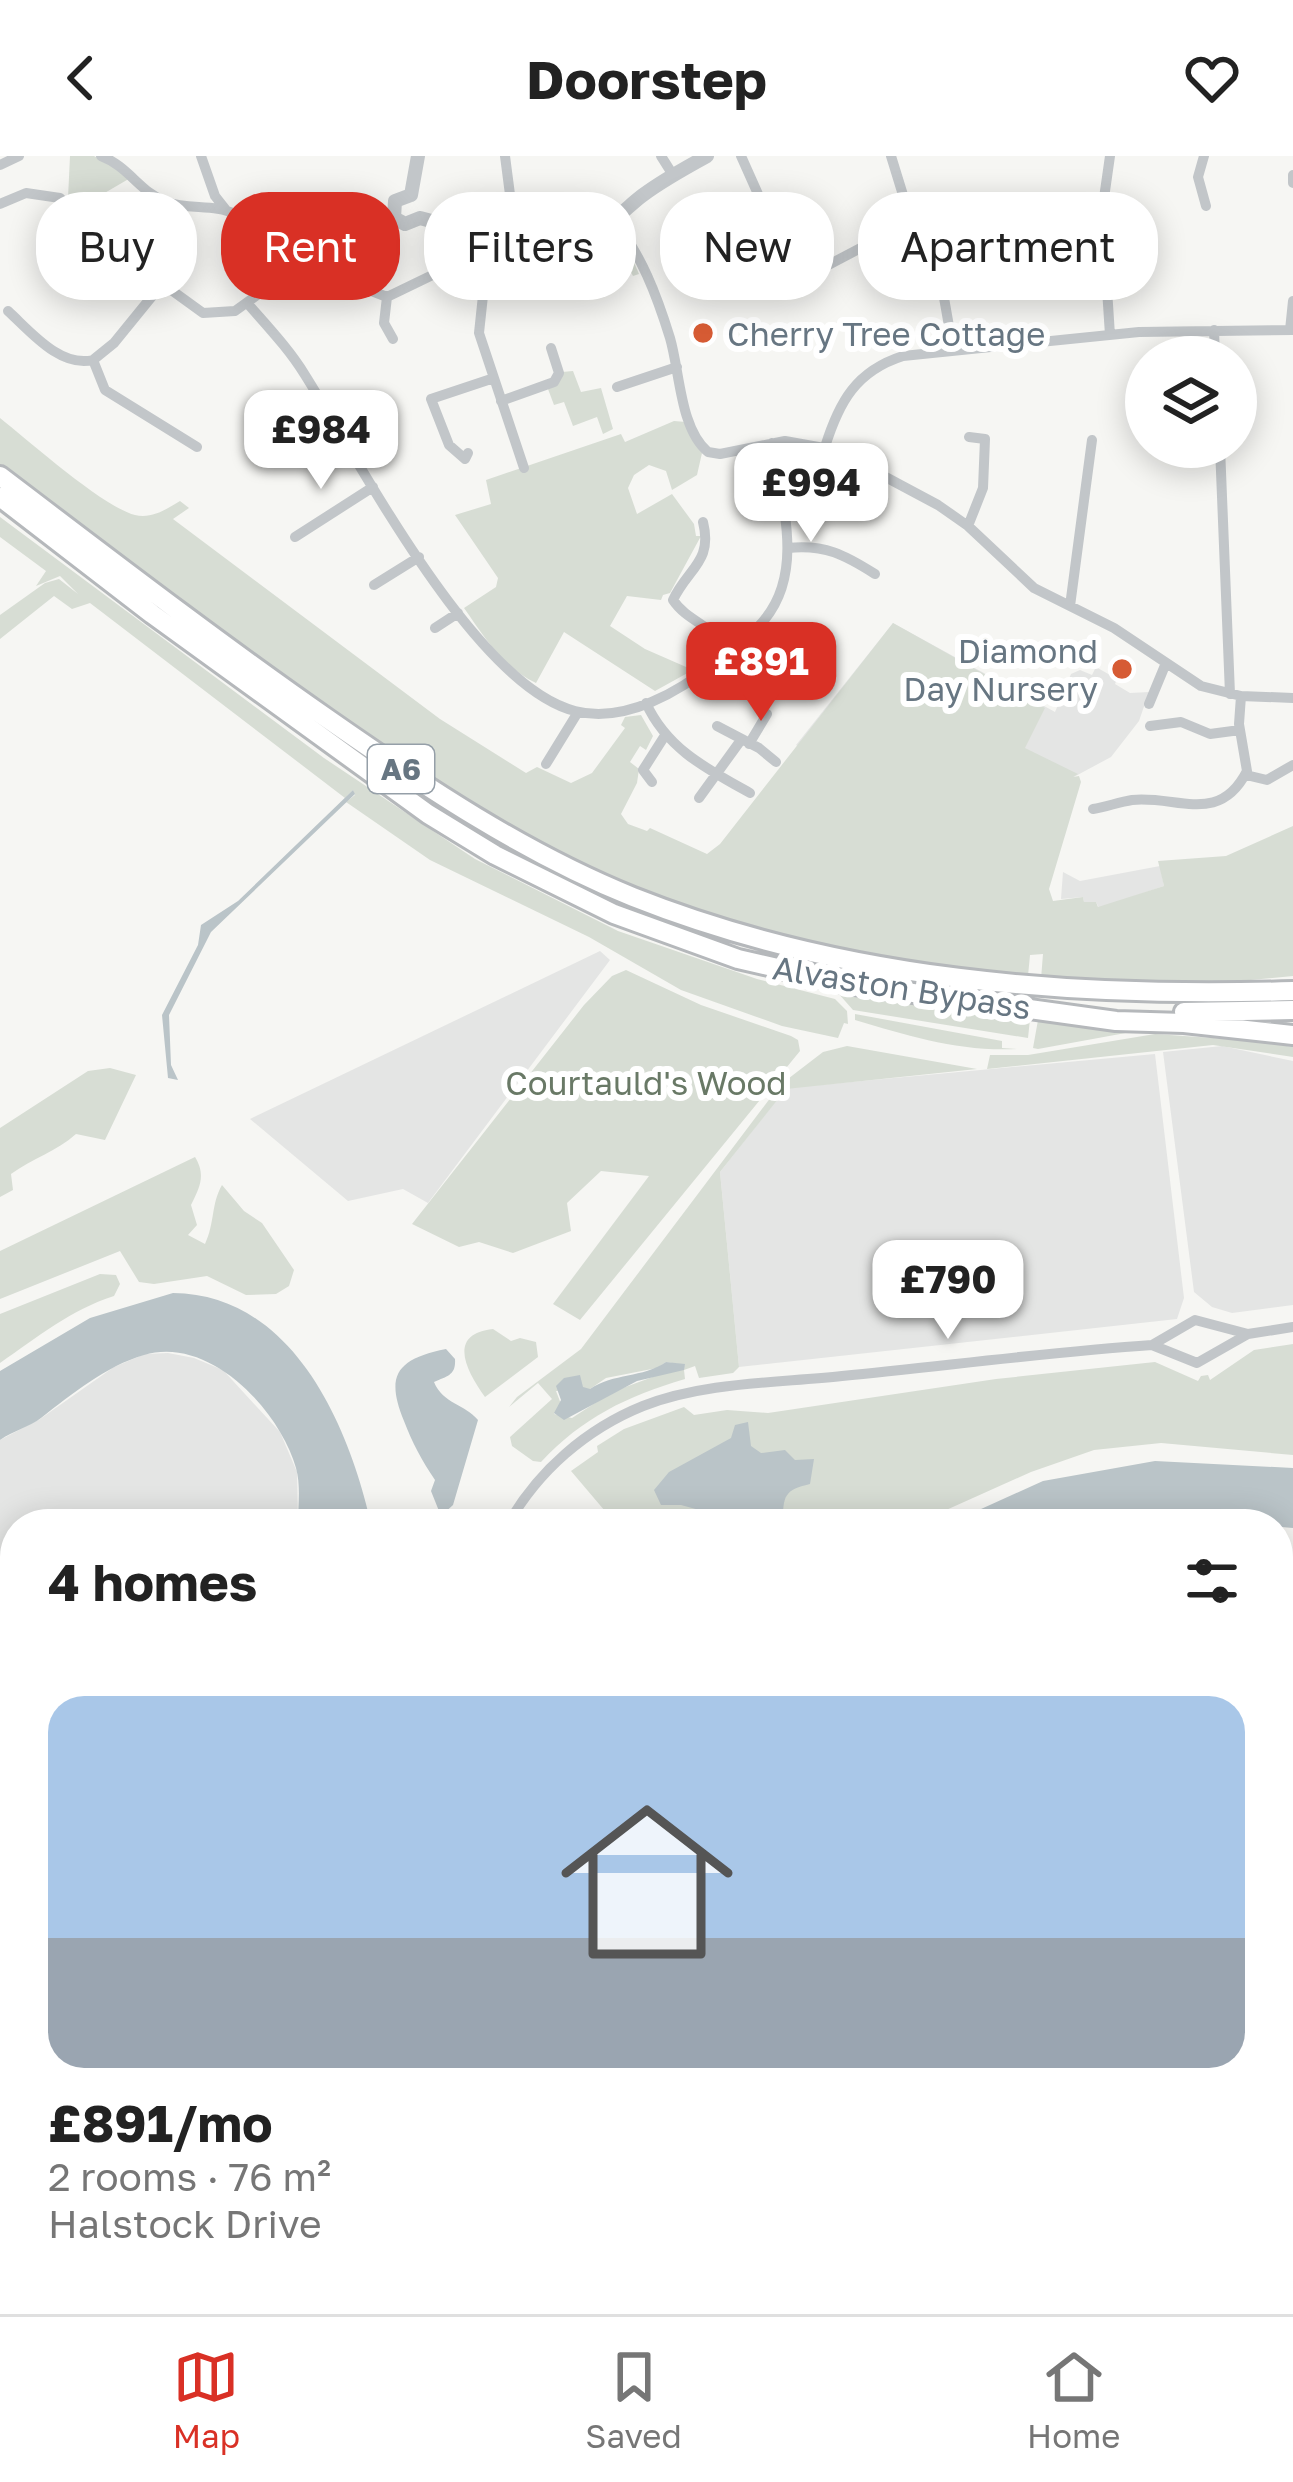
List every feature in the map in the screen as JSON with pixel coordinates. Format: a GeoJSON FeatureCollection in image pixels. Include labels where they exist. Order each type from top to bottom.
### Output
{"type":"FeatureCollection","features":[{"type":"Feature","properties":{"kind":"highway","name":"Alvaston Bypass"},"geometry":{"type":"LineString","coordinates":[[0,476],[369,748],[509,836],[630,896],[746,936],[856,962],[1078,991],[1235,993],[1293,988]]}},
{"type":"Feature","properties":{"kind":"highway","name":"Alvaston Bypass"},"geometry":{"type":"LineString","coordinates":[[0,497],[356,764],[495,856],[566,893],[688,943],[794,974],[1116,1021],[1204,1024],[1293,1035]]}},
{"type":"Feature","properties":{"kind":"highway"},"geometry":{"type":"LineString","coordinates":[[1069,1012],[1293,1010]]}},
{"type":"Feature","properties":{"kind":"street"},"geometry":{"type":"LineString","coordinates":[[0,165],[19,156]]}},
{"type":"Feature","properties":{"kind":"street"},"geometry":{"type":"LineString","coordinates":[[101,156],[126,170],[160,200],[221,210]]}},
{"type":"Feature","properties":{"kind":"street"},"geometry":{"type":"LineString","coordinates":[[126,170],[136,156]]}},
{"type":"Feature","properties":{"kind":"street"},"geometry":{"type":"LineString","coordinates":[[202,156],[221,204]]}},
{"type":"Feature","properties":{"kind":"street"},"geometry":{"type":"LineString","coordinates":[[411,195],[418,156]]}},
{"type":"Feature","properties":{"kind":"street"},"geometry":{"type":"LineString","coordinates":[[505,156],[510,192]]}},
{"type":"Feature","properties":{"kind":"street"},"geometry":{"type":"LineString","coordinates":[[661,156],[673,175]]}},
{"type":"Feature","properties":{"kind":"street"},"geometry":{"type":"LineString","coordinates":[[636,203],[707,156]]}},
{"type":"Feature","properties":{"kind":"street"},"geometry":{"type":"LineString","coordinates":[[741,156],[758,192]]}},
{"type":"Feature","properties":{"kind":"street"},"geometry":{"type":"LineString","coordinates":[[891,156],[904,192]]}},
{"type":"Feature","properties":{"kind":"street"},"geometry":{"type":"LineString","coordinates":[[1110,156],[1102,229],[1110,335]]}},
{"type":"Feature","properties":{"kind":"street"},"geometry":{"type":"LineString","coordinates":[[1204,156],[1198,177],[1206,206]]}},
{"type":"Feature","properties":{"kind":"street"},"geometry":{"type":"LineString","coordinates":[[0,204],[26,193],[36,194]]}},
{"type":"Feature","properties":{"kind":"street"},"geometry":{"type":"LineString","coordinates":[[400,199],[411,195]]}},
{"type":"Feature","properties":{"kind":"street"},"geometry":{"type":"LineString","coordinates":[[411,195],[420,204],[420,218]]}},
{"type":"Feature","properties":{"kind":"street"},"geometry":{"type":"LineString","coordinates":[[400,221],[424,219]]}},
{"type":"Feature","properties":{"kind":"street"},"geometry":{"type":"LineString","coordinates":[[636,251],[677,367],[694,435],[702,447],[720,454],[772,442],[800,442],[863,463],[968,526],[1015,573],[1114,628],[1201,686],[1236,695],[1293,698]]}},
{"type":"Feature","properties":{"kind":"street"},"geometry":{"type":"LineString","coordinates":[[7,308],[65,357],[79,362],[93,360],[114,343],[149,300]]}},
{"type":"Feature","properties":{"kind":"street"},"geometry":{"type":"LineString","coordinates":[[185,300],[203,313],[222,314],[252,300]]}},
{"type":"Feature","properties":{"kind":"street"},"geometry":{"type":"LineString","coordinates":[[387,300],[384,323],[393,339]]}},
{"type":"Feature","properties":{"kind":"street"},"geometry":{"type":"LineString","coordinates":[[481,300],[478,326],[524,468]]}},
{"type":"Feature","properties":{"kind":"street"},"geometry":{"type":"LineString","coordinates":[[945,300],[953,349]]}},
{"type":"Feature","properties":{"kind":"street"},"geometry":{"type":"LineString","coordinates":[[825,447],[842,401],[866,374],[896,358],[1110,335],[1291,330],[1293,301]]}},
{"type":"Feature","properties":{"kind":"street"},"geometry":{"type":"LineString","coordinates":[[248,304],[305,374],[373,487],[481,643],[519,681],[551,702],[578,712],[620,711],[678,689],[765,620],[778,598],[788,548],[772,442]]}},
{"type":"Feature","properties":{"kind":"street"},"geometry":{"type":"LineString","coordinates":[[1214,330],[1214,336]]}},
{"type":"Feature","properties":{"kind":"street"},"geometry":{"type":"LineString","coordinates":[[501,401],[554,382],[559,373],[551,348]]}},
{"type":"Feature","properties":{"kind":"street"},"geometry":{"type":"LineString","coordinates":[[93,360],[105,389],[197,447]]}},
{"type":"Feature","properties":{"kind":"street"},"geometry":{"type":"LineString","coordinates":[[623,381],[677,367]]}},
{"type":"Feature","properties":{"kind":"street"},"geometry":{"type":"LineString","coordinates":[[417,404],[494,378]]}},
{"type":"Feature","properties":{"kind":"street"},"geometry":{"type":"LineString","coordinates":[[431,399],[449,446],[464,458],[468,454]]}},
{"type":"Feature","properties":{"kind":"street"},"geometry":{"type":"LineString","coordinates":[[968,526],[983,488],[985,440],[969,437]]}},
{"type":"Feature","properties":{"kind":"street"},"geometry":{"type":"LineString","coordinates":[[1070,606],[1092,440]]}},
{"type":"Feature","properties":{"kind":"street"},"geometry":{"type":"LineString","coordinates":[[1093,809],[1113,800],[1209,803],[1230,794],[1246,775],[1221,468]]}},
{"type":"Feature","properties":{"kind":"street"},"geometry":{"type":"LineString","coordinates":[[295,537],[373,487]]}},
{"type":"Feature","properties":{"kind":"street"},"geometry":{"type":"LineString","coordinates":[[704,522],[704,555],[667,602],[709,626],[731,649]]}},
{"type":"Feature","properties":{"kind":"street"},"geometry":{"type":"LineString","coordinates":[[788,548],[840,551],[875,574]]}},
{"type":"Feature","properties":{"kind":"street"},"geometry":{"type":"LineString","coordinates":[[374,586],[388,583],[419,557]]}},
{"type":"Feature","properties":{"kind":"street"},"geometry":{"type":"LineString","coordinates":[[435,628],[458,613]]}},
{"type":"Feature","properties":{"kind":"street"},"geometry":{"type":"LineString","coordinates":[[748,637],[767,655],[803,670],[824,646]]}},
{"type":"Feature","properties":{"kind":"street"},"geometry":{"type":"LineString","coordinates":[[1148,704],[1166,663]]}},
{"type":"Feature","properties":{"kind":"street"},"geometry":{"type":"LineString","coordinates":[[646,703],[664,737],[713,779],[750,793]]}},
{"type":"Feature","properties":{"kind":"street"},"geometry":{"type":"LineString","coordinates":[[547,764],[578,712]]}},
{"type":"Feature","properties":{"kind":"street"},"geometry":{"type":"LineString","coordinates":[[699,797],[767,714]]}},
{"type":"Feature","properties":{"kind":"street"},"geometry":{"type":"LineString","coordinates":[[1170,723],[1171,741]]}},
{"type":"Feature","properties":{"kind":"street"},"geometry":{"type":"LineString","coordinates":[[1150,726],[1194,724],[1210,734],[1240,730]]}},
{"type":"Feature","properties":{"kind":"street"},"geometry":{"type":"LineString","coordinates":[[717,726],[776,762]]}},
{"type":"Feature","properties":{"kind":"street"},"geometry":{"type":"LineString","coordinates":[[652,782],[643,770],[664,737]]}},
{"type":"Feature","properties":{"kind":"street"},"geometry":{"type":"LineString","coordinates":[[1246,775],[1274,778],[1293,765]]}},
{"type":"Feature","properties":{"kind":"street"},"geometry":{"type":"LineString","coordinates":[[518,1509],[539,1479],[578,1442],[624,1414],[665,1398],[1151,1345],[1195,1320],[1248,1334]]}},
{"type":"Feature","properties":{"kind":"street"},"geometry":{"type":"LineString","coordinates":[[1151,1345],[1197,1364],[1248,1334],[1293,1327]]}},
{"type":"Feature","properties":{"kind":"street"},"geometry":{"type":"LineString","coordinates":[[1215,1328],[1216,1350]]}},
{"type":"Feature","properties":{"kind":"street"},"geometry":{"type":"LineString","coordinates":[[1178,1333],[1180,1355]]}},
{"type":"Feature","properties":{"kind":"shaded area"},"geometry":{"type":"Polygon","coordinates":[[[893,623],[1055,712],[1071,674],[1080,670],[1092,675],[1096,667],[1130,693],[1149,692],[1139,721],[1111,757],[964,836],[796,745],[893,623]]]}},
{"type":"Feature","properties":{"kind":"shaded area"},"geometry":{"type":"Polygon","coordinates":[[[353,790],[355,794],[211,932],[169,1015],[171,1065],[178,1080],[168,1078],[162,1015],[198,945],[201,925],[238,901],[353,790]]]}},
{"type":"Feature","properties":{"kind":"shaded area"},"geometry":{"type":"Polygon","coordinates":[[[1160,866],[1164,886],[1099,908],[1083,897],[1061,899],[1063,872],[1080,881],[1160,866]]]}},
{"type":"Feature","properties":{"kind":"shaded area"},"geometry":{"type":"Polygon","coordinates":[[[600,951],[610,960],[428,1203],[403,1189],[348,1201],[250,1119],[600,951]]]}},
{"type":"Feature","properties":{"kind":"shaded area"},"geometry":{"type":"Polygon","coordinates":[[[1222,1046],[1293,1061],[1293,1305],[1232,1313],[1212,1307],[1194,1292],[1163,1052],[1222,1046]]]}},
{"type":"Feature","properties":{"kind":"shaded area"},"geometry":{"type":"Polygon","coordinates":[[[1155,1054],[1184,1298],[1177,1319],[739,1367],[720,1172],[786,1088],[1155,1054]]]}},
{"type":"Feature","properties":{"kind":"shaded area"},"geometry":{"type":"Polygon","coordinates":[[[173,1293],[215,1299],[251,1316],[283,1341],[309,1372],[348,1447],[367,1509],[298,1509],[296,1468],[275,1423],[239,1383],[193,1356],[144,1355],[116,1366],[0,1440],[0,1371],[90,1318],[173,1293]]]}},
{"type":"Feature","properties":{"kind":"shaded area"},"geometry":{"type":"Polygon","coordinates":[[[446,1349],[455,1359],[454,1368],[434,1382],[443,1395],[478,1420],[449,1509],[438,1509],[431,1491],[435,1480],[398,1405],[396,1381],[406,1364],[446,1349]]]}},
{"type":"Feature","properties":{"kind":"shaded area"},"geometry":{"type":"Polygon","coordinates":[[[145,1354],[194,1358],[223,1370],[280,1432],[297,1472],[298,1509],[0,1509],[0,1440],[40,1419],[114,1367],[145,1354]]]}},
{"type":"Feature","properties":{"kind":"shaded area"},"geometry":{"type":"Polygon","coordinates":[[[666,1362],[685,1364],[684,1370],[637,1381],[564,1420],[554,1413],[561,1400],[556,1386],[564,1378],[580,1375],[583,1387],[590,1389],[666,1362]]]}},
{"type":"Feature","properties":{"kind":"shaded area"},"geometry":{"type":"Polygon","coordinates":[[[748,1422],[751,1446],[761,1453],[785,1450],[795,1460],[814,1459],[810,1484],[787,1496],[784,1509],[661,1505],[654,1490],[669,1472],[731,1438],[735,1425],[748,1422]]]}},
{"type":"Feature","properties":{"kind":"shaded area"},"geometry":{"type":"Polygon","coordinates":[[[1155,1461],[1293,1468],[1293,1509],[981,1509],[1043,1481],[1155,1461]]]}},
{"type":"Feature","properties":{"kind":"green space"},"geometry":{"type":"Polygon","coordinates":[[[70,156],[94,156],[132,177],[106,192],[68,192],[70,156]]]}},
{"type":"Feature","properties":{"kind":"green space"},"geometry":{"type":"Polygon","coordinates":[[[573,371],[581,392],[601,388],[613,429],[603,434],[597,417],[573,426],[564,402],[554,405],[548,389],[562,372],[573,371]]]}},
{"type":"Feature","properties":{"kind":"green space"},"geometry":{"type":"Polygon","coordinates":[[[0,418],[121,509],[147,516],[180,501],[189,508],[173,519],[440,719],[526,773],[537,767],[571,783],[592,773],[625,728],[621,725],[625,717],[641,715],[653,736],[646,750],[640,746],[630,762],[639,769],[637,783],[621,814],[628,824],[650,828],[707,854],[720,844],[893,623],[1045,708],[1025,748],[1078,774],[1073,777],[1079,776],[1081,782],[1049,889],[1053,901],[1083,897],[1084,902],[1096,902],[1098,907],[1164,886],[1158,861],[1226,856],[1293,826],[1293,976],[1188,986],[1041,979],[1043,954],[1030,955],[1028,976],[859,954],[760,933],[655,896],[554,850],[456,795],[360,735],[268,669],[0,465],[0,418]]]}},
{"type":"Feature","properties":{"kind":"green space"},"geometry":{"type":"Polygon","coordinates":[[[674,421],[686,422],[702,453],[697,475],[672,490],[666,471],[649,465],[634,475],[628,488],[637,514],[672,494],[694,524],[696,536],[701,536],[670,593],[661,600],[627,596],[610,626],[645,649],[693,670],[655,691],[564,632],[536,683],[504,660],[464,608],[496,587],[498,578],[455,515],[491,504],[486,480],[621,434],[625,442],[674,421]]]}},
{"type":"Feature","properties":{"kind":"green space"},"geometry":{"type":"Polygon","coordinates":[[[0,517],[324,758],[475,859],[618,931],[757,979],[835,999],[847,1011],[848,1024],[844,1023],[838,1038],[782,1026],[681,990],[589,937],[430,860],[346,802],[355,795],[353,790],[345,798],[90,603],[72,609],[54,596],[0,639],[0,615],[45,583],[59,579],[78,594],[60,576],[36,586],[46,571],[0,537],[0,517]]]}},
{"type":"Feature","properties":{"kind":"green space","name":"Courtauld's Wood"},"geometry":{"type":"Polygon","coordinates":[[[626,970],[701,1005],[791,1036],[798,1040],[800,1051],[580,1320],[553,1304],[649,1176],[601,1171],[567,1203],[571,1231],[513,1253],[479,1242],[459,1247],[412,1224],[584,1005],[612,976],[626,970]]]}},
{"type":"Feature","properties":{"kind":"green space"},"geometry":{"type":"Polygon","coordinates":[[[838,993],[1030,1019],[1028,1038],[853,1010],[838,993]]]}},
{"type":"Feature","properties":{"kind":"green space"},"geometry":{"type":"Polygon","coordinates":[[[855,1014],[1002,1041],[1002,1048],[1017,1049],[975,1048],[935,1042],[855,1020],[855,1014]]]}},
{"type":"Feature","properties":{"kind":"green space"},"geometry":{"type":"Polygon","coordinates":[[[1038,1020],[1153,1028],[1038,1049],[1033,1048],[1038,1020]]]}},
{"type":"Feature","properties":{"kind":"green space"},"geometry":{"type":"Polygon","coordinates":[[[1155,1034],[1293,1047],[1293,1057],[1213,1045],[987,1069],[990,1055],[1028,1055],[1155,1034]]]}},
{"type":"Feature","properties":{"kind":"green space"},"geometry":{"type":"Polygon","coordinates":[[[847,1046],[977,1069],[786,1089],[720,1172],[739,1367],[733,1373],[699,1378],[695,1366],[684,1370],[685,1379],[625,1401],[589,1421],[541,1462],[512,1446],[510,1437],[552,1399],[538,1383],[509,1407],[517,1397],[581,1349],[780,1085],[823,1052],[847,1046]],[[666,1362],[606,1378],[590,1389],[556,1391],[561,1404],[554,1414],[572,1418],[612,1392],[685,1365],[666,1362]]]}},
{"type":"Feature","properties":{"kind":"green space"},"geometry":{"type":"Polygon","coordinates":[[[110,1068],[136,1075],[105,1140],[76,1134],[11,1174],[13,1190],[0,1197],[0,1128],[88,1071],[110,1068]]]}},
{"type":"Feature","properties":{"kind":"green space"},"geometry":{"type":"Polygon","coordinates":[[[195,1157],[200,1181],[191,1205],[197,1225],[188,1235],[205,1244],[222,1185],[244,1211],[262,1223],[294,1270],[289,1286],[276,1294],[246,1295],[207,1276],[139,1282],[120,1251],[0,1299],[0,1251],[195,1157]]]}},
{"type":"Feature","properties":{"kind":"green space"},"geometry":{"type":"Polygon","coordinates":[[[100,1274],[116,1275],[120,1284],[114,1296],[69,1316],[0,1363],[0,1314],[100,1274]]]}},
{"type":"Feature","properties":{"kind":"green space"},"geometry":{"type":"Polygon","coordinates":[[[493,1329],[511,1341],[536,1342],[538,1357],[485,1397],[467,1366],[465,1346],[478,1332],[493,1329]]]}},
{"type":"Feature","properties":{"kind":"green space"},"geometry":{"type":"Polygon","coordinates":[[[1293,1344],[1293,1455],[1161,1443],[1094,1450],[948,1509],[603,1509],[571,1471],[624,1429],[684,1407],[694,1415],[727,1410],[768,1413],[996,1379],[1155,1362],[1198,1381],[1208,1375],[1210,1380],[1254,1350],[1293,1344]]]}},
{"type":"Feature","properties":{"kind":"place","name":"Cherry Tree Cottage"},"geometry":{"type":"Point","coordinates":[703,333]}},
{"type":"Feature","properties":{"kind":"place","name":"Diamond Day Nursery"},"geometry":{"type":"Point","coordinates":[1122,669]}}]}
